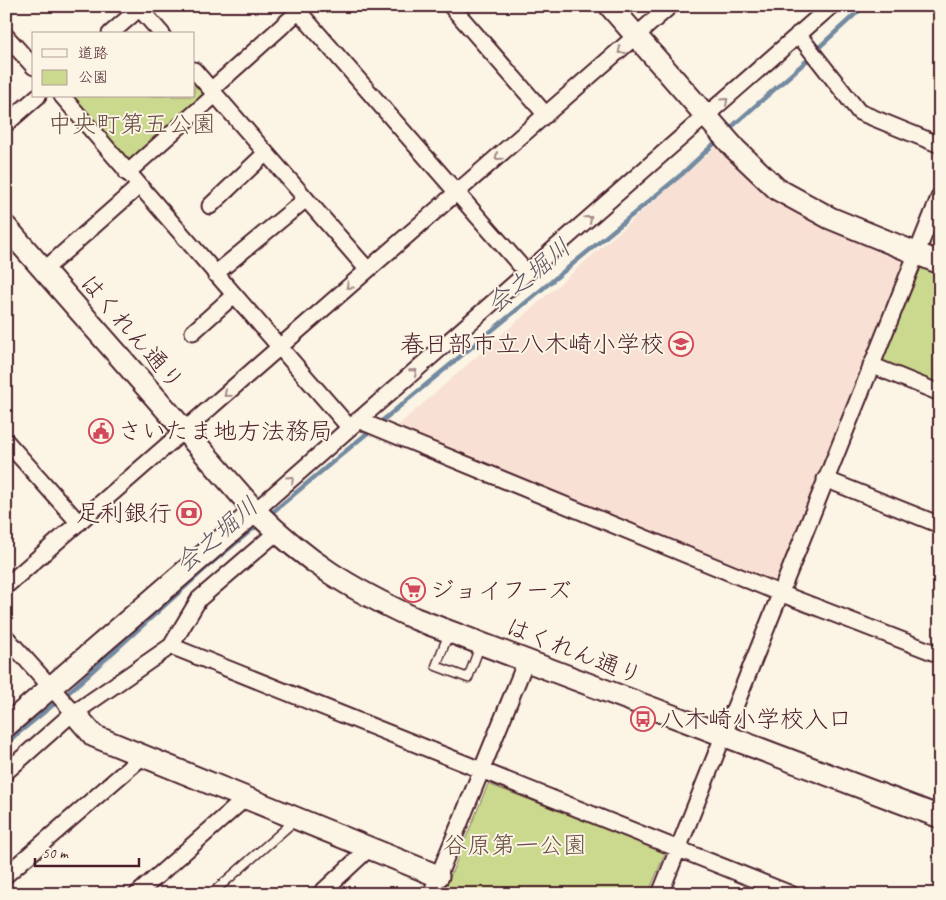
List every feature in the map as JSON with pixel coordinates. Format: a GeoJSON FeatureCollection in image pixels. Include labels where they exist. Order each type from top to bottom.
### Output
{"type":"FeatureCollection","features":[{"type":"Feature","properties":{"kind":"street"},"geometry":{"type":"LineString","coordinates":[[451,6],[546,115]]}},
{"type":"Feature","properties":{"kind":"street"},"geometry":{"type":"LineString","coordinates":[[610,6],[734,148],[772,184],[830,218],[940,263]]}},
{"type":"Feature","properties":{"kind":"street"},"geometry":{"type":"LineString","coordinates":[[6,586],[281,348],[367,269],[458,192],[670,6]]}},
{"type":"Feature","properties":{"kind":"street"},"geometry":{"type":"LineString","coordinates":[[6,772],[71,708],[171,646],[199,599],[265,521],[357,423],[527,273],[710,121],[801,39],[831,6]]}},
{"type":"Feature","properties":{"kind":"street"},"geometry":{"type":"LineString","coordinates":[[112,32],[141,7],[160,32]]}},
{"type":"Feature","properties":{"kind":"street"},"geometry":{"type":"LineString","coordinates":[[127,173],[213,93],[296,9],[527,273]]}},
{"type":"Feature","properties":{"kind":"street"},"geometry":{"type":"LineString","coordinates":[[6,36],[32,65]]}},
{"type":"Feature","properties":{"kind":"street"},"geometry":{"type":"LineString","coordinates":[[801,39],[859,112],[940,145]]}},
{"type":"Feature","properties":{"kind":"street"},"geometry":{"type":"LineString","coordinates":[[195,71],[367,269]]}},
{"type":"Feature","properties":{"kind":"street"},"geometry":{"type":"LineString","coordinates":[[6,124],[36,98]]}},
{"type":"Feature","properties":{"kind":"street"},"geometry":{"type":"LineString","coordinates":[[64,98],[138,187],[281,348],[357,423],[383,431],[781,593],[940,655]]}},
{"type":"Feature","properties":{"kind":"street"},"geometry":{"type":"LineString","coordinates":[[210,206],[266,153]]}},
{"type":"Feature","properties":{"kind":"street"},"geometry":{"type":"LineString","coordinates":[[44,270],[138,187]]}},
{"type":"Feature","properties":{"kind":"street"},"geometry":{"type":"LineString","coordinates":[[660,894],[722,735],[781,593],[940,195]]}},
{"type":"Feature","properties":{"kind":"street"},"geometry":{"type":"LineString","coordinates":[[216,274],[306,199]]}},
{"type":"Feature","properties":{"kind":"street","name":"はくれん通り"},"geometry":{"type":"LineString","coordinates":[[6,227],[184,432],[265,521],[303,555],[344,584],[416,619],[449,632],[940,817]]}},
{"type":"Feature","properties":{"kind":"street"},"geometry":{"type":"LineString","coordinates":[[193,332],[234,295]]}},
{"type":"Feature","properties":{"kind":"street"},"geometry":{"type":"LineString","coordinates":[[871,365],[940,393]]}},
{"type":"Feature","properties":{"kind":"street"},"geometry":{"type":"LineString","coordinates":[[6,441],[79,523]]}},
{"type":"Feature","properties":{"kind":"street"},"geometry":{"type":"LineString","coordinates":[[825,479],[940,525]]}},
{"type":"Feature","properties":{"kind":"street"},"geometry":{"type":"LineString","coordinates":[[6,726],[265,521]]}},
{"type":"Feature","properties":{"kind":"street"},"geometry":{"type":"LineString","coordinates":[[6,637],[94,736],[367,848],[435,885],[526,661]]}},
{"type":"Feature","properties":{"kind":"street"},"geometry":{"type":"LineString","coordinates":[[171,646],[791,894]]}},
{"type":"Feature","properties":{"kind":"street"},"geometry":{"type":"LineString","coordinates":[[6,875],[143,756]]}},
{"type":"Feature","properties":{"kind":"street"},"geometry":{"type":"LineString","coordinates":[[137,894],[239,804],[243,798]]}},
{"type":"Feature","properties":{"kind":"street"},"geometry":{"type":"LineString","coordinates":[[320,894],[367,848]]}},
{"type":"Feature","properties":{"kind":"lane"},"geometry":{"type":"LineString","coordinates":[[449,632],[436,666],[468,678],[481,644]]}},
{"type":"Feature","properties":{"kind":"lane"},"geometry":{"type":"LineString","coordinates":[[211,894],[290,824],[293,818]]}},
{"type":"Feature","properties":{"kind":"shaded area","name":"春日部市立八木崎小学校"},"geometry":{"type":"Polygon","coordinates":[[[717,146],[747,177],[773,198],[902,256],[905,262],[778,578],[771,581],[396,427],[717,146]]]}},
{"type":"Feature","properties":{"kind":"green space","name":"中央町第五公園"},"geometry":{"type":"Polygon","coordinates":[[[195,81],[208,96],[129,164],[72,98],[195,98],[195,81]]]}},
{"type":"Feature","properties":{"kind":"green space"},"geometry":{"type":"Polygon","coordinates":[[[921,268],[940,275],[940,385],[882,361],[921,268]]]}},
{"type":"Feature","properties":{"kind":"green space","name":"谷原第一公園"},"geometry":{"type":"Polygon","coordinates":[[[488,784],[666,851],[648,894],[443,894],[488,784]]]}},
{"type":"Feature","properties":{"kind":"waterway","name":"会之堀川"},"geometry":{"type":"LineString","coordinates":[[815,51],[864,6]]}},
{"type":"Feature","properties":{"kind":"waterway","name":"会之堀川"},"geometry":{"type":"LineString","coordinates":[[727,131],[811,57]]}},
{"type":"Feature","properties":{"kind":"waterway","name":"会之堀川"},"geometry":{"type":"LineString","coordinates":[[377,425],[682,174],[718,140]]}},
{"type":"Feature","properties":{"kind":"waterway","name":"会之堀川"},"geometry":{"type":"LineString","coordinates":[[268,516],[371,430]]}},
{"type":"Feature","properties":{"kind":"waterway","name":"会之堀川"},"geometry":{"type":"LineString","coordinates":[[6,743],[69,692],[208,566],[260,523]]}},
{"type":"Feature","properties":{"kind":"place","name":"春日部市立八木崎小学校"},"geometry":{"type":"Point","coordinates":[681,344]}},
{"type":"Feature","properties":{"kind":"place","name":"さいたま地方法務局"},"geometry":{"type":"Point","coordinates":[101,431]}},
{"type":"Feature","properties":{"kind":"place","name":"足利銀行"},"geometry":{"type":"Point","coordinates":[189,513]}},
{"type":"Feature","properties":{"kind":"place","name":"ジョイフーズ"},"geometry":{"type":"Point","coordinates":[413,590]}},
{"type":"Feature","properties":{"kind":"place","name":"八木崎小学校入口"},"geometry":{"type":"Point","coordinates":[643,719]}}]}
